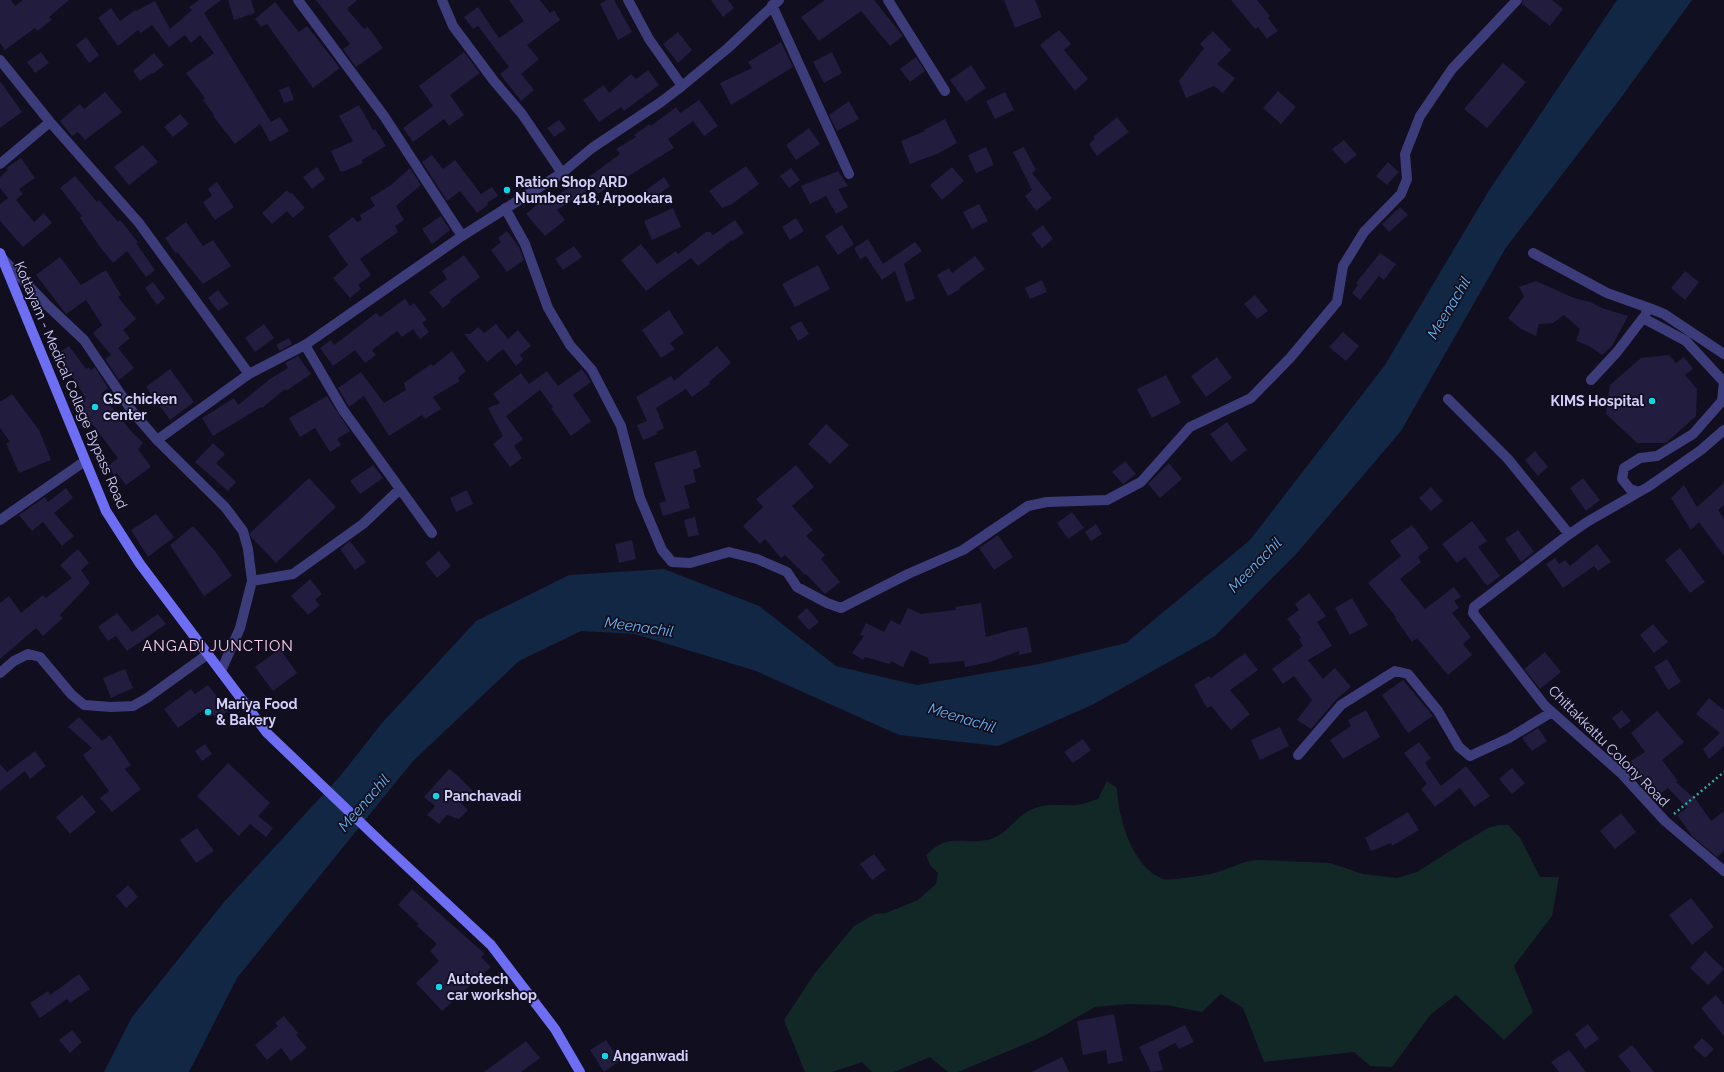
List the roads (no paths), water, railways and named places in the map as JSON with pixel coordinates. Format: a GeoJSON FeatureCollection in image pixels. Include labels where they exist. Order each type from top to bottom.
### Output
{"type":"FeatureCollection","features":[{"type":"Feature","properties":{"kind":"main road","name":"Kottayam - Medical College Bypass Road"},"geometry":{"type":"LineString","coordinates":[[1,256],[106,511],[140,564],[267,733],[491,945],[555,1029],[580,1072]]}},
{"type":"Feature","properties":{"kind":"street"},"geometry":{"type":"LineString","coordinates":[[298,0],[384,116],[462,236]]}},
{"type":"Feature","properties":{"kind":"street"},"geometry":{"type":"LineString","coordinates":[[442,0],[453,26],[494,82],[522,114],[562,173]]}},
{"type":"Feature","properties":{"kind":"street"},"geometry":{"type":"LineString","coordinates":[[628,0],[649,39],[682,86]]}},
{"type":"Feature","properties":{"kind":"street"},"geometry":{"type":"LineString","coordinates":[[888,0],[945,91]]}},
{"type":"Feature","properties":{"kind":"street"},"geometry":{"type":"LineString","coordinates":[[505,208],[525,244],[548,308],[570,345],[592,370],[621,426],[640,498],[662,550],[672,562],[690,564],[729,552],[757,559],[787,572],[797,587],[827,603],[841,608],[901,577],[964,550],[1028,506],[1047,502],[1107,500],[1141,482],[1190,427],[1251,398],[1290,358],[1337,302],[1343,266],[1364,232],[1401,194],[1407,179],[1405,154],[1420,116],[1452,69],[1517,0]]}},
{"type":"Feature","properties":{"kind":"street"},"geometry":{"type":"LineString","coordinates":[[157,440],[249,374],[305,345],[462,236],[562,173],[592,148],[661,102],[682,86],[728,48],[776,3],[849,174]]}},
{"type":"Feature","properties":{"kind":"street"},"geometry":{"type":"LineString","coordinates":[[0,60],[50,122],[138,223],[249,374]]}},
{"type":"Feature","properties":{"kind":"street"},"geometry":{"type":"LineString","coordinates":[[0,164],[50,122]]}},
{"type":"Feature","properties":{"kind":"street"},"geometry":{"type":"LineString","coordinates":[[1533,253],[1607,293],[1664,314],[1724,354]]}},
{"type":"Feature","properties":{"kind":"street"},"geometry":{"type":"LineString","coordinates":[[1,256],[48,306],[84,340],[132,411],[157,440],[225,507],[243,531],[248,549],[252,581],[240,628],[221,671]]}},
{"type":"Feature","properties":{"kind":"street"},"geometry":{"type":"LineString","coordinates":[[1591,380],[1617,352],[1649,308]]}},
{"type":"Feature","properties":{"kind":"street"},"geometry":{"type":"LineString","coordinates":[[1639,492],[1630,489],[1622,479],[1624,468],[1640,458],[1657,456],[1693,434],[1722,401],[1724,382],[1686,341],[1643,318]]}},
{"type":"Feature","properties":{"kind":"street"},"geometry":{"type":"LineString","coordinates":[[305,345],[343,410],[399,490],[432,533]]}},
{"type":"Feature","properties":{"kind":"street"},"geometry":{"type":"LineString","coordinates":[[1448,400],[1508,459],[1569,534],[1677,468],[1724,430]]}},
{"type":"Feature","properties":{"kind":"street"},"geometry":{"type":"LineString","coordinates":[[0,520],[85,461]]}},
{"type":"Feature","properties":{"kind":"street"},"geometry":{"type":"LineString","coordinates":[[252,581],[293,574],[363,524],[399,490]]}},
{"type":"Feature","properties":{"kind":"street","name":"Chittakkattu Colony Road"},"geometry":{"type":"LineString","coordinates":[[1569,534],[1473,610],[1501,650],[1552,712],[1622,774],[1665,821],[1724,870]]}},
{"type":"Feature","properties":{"kind":"street"},"geometry":{"type":"LineString","coordinates":[[0,673],[14,661],[28,654],[40,657],[71,694],[84,705],[111,707],[133,706],[147,698],[208,654]]}},
{"type":"Feature","properties":{"kind":"street"},"geometry":{"type":"LineString","coordinates":[[1298,755],[1341,705],[1395,671],[1408,674],[1438,711],[1459,748],[1470,756],[1509,738],[1552,712]]}},
{"type":"Feature","properties":{"kind":"water","name":"Meenachil"},"geometry":{"type":"Polygon","coordinates":[[[1617,0],[1692,0],[1620,99],[1505,249],[1401,431],[1297,553],[1215,636],[1092,705],[998,746],[899,735],[756,671],[635,634],[581,631],[519,661],[413,761],[237,978],[189,1072],[104,1072],[132,1017],[224,902],[341,775],[382,723],[476,621],[569,575],[664,569],[759,606],[836,666],[917,685],[1039,664],[1126,643],[1250,540],[1385,365],[1488,192],[1617,0]]]}},
{"type":"Feature","properties":{"kind":"place","name":"Ration Shop ARD Number 418, Arpookara"},"geometry":{"type":"Point","coordinates":[507,190]}},
{"type":"Feature","properties":{"kind":"place","name":"KIMS Hospital"},"geometry":{"type":"Point","coordinates":[1652,401]}},
{"type":"Feature","properties":{"kind":"place","name":"GS chicken center"},"geometry":{"type":"Point","coordinates":[95,407]}},
{"type":"Feature","properties":{"kind":"place","name":"Mariya Food & Bakery"},"geometry":{"type":"Point","coordinates":[208,712]}},
{"type":"Feature","properties":{"kind":"place","name":"Panchavadi"},"geometry":{"type":"Point","coordinates":[436,796]}},
{"type":"Feature","properties":{"kind":"place","name":"Autotech car workshop"},"geometry":{"type":"Point","coordinates":[439,987]}},
{"type":"Feature","properties":{"kind":"place","name":"Anganwadi"},"geometry":{"type":"Point","coordinates":[605,1056]}},
{"type":"Feature","properties":{"kind":"district","name":"ANGADI JUNCTION"},"geometry":{"type":"Point","coordinates":[218,646]}}]}
